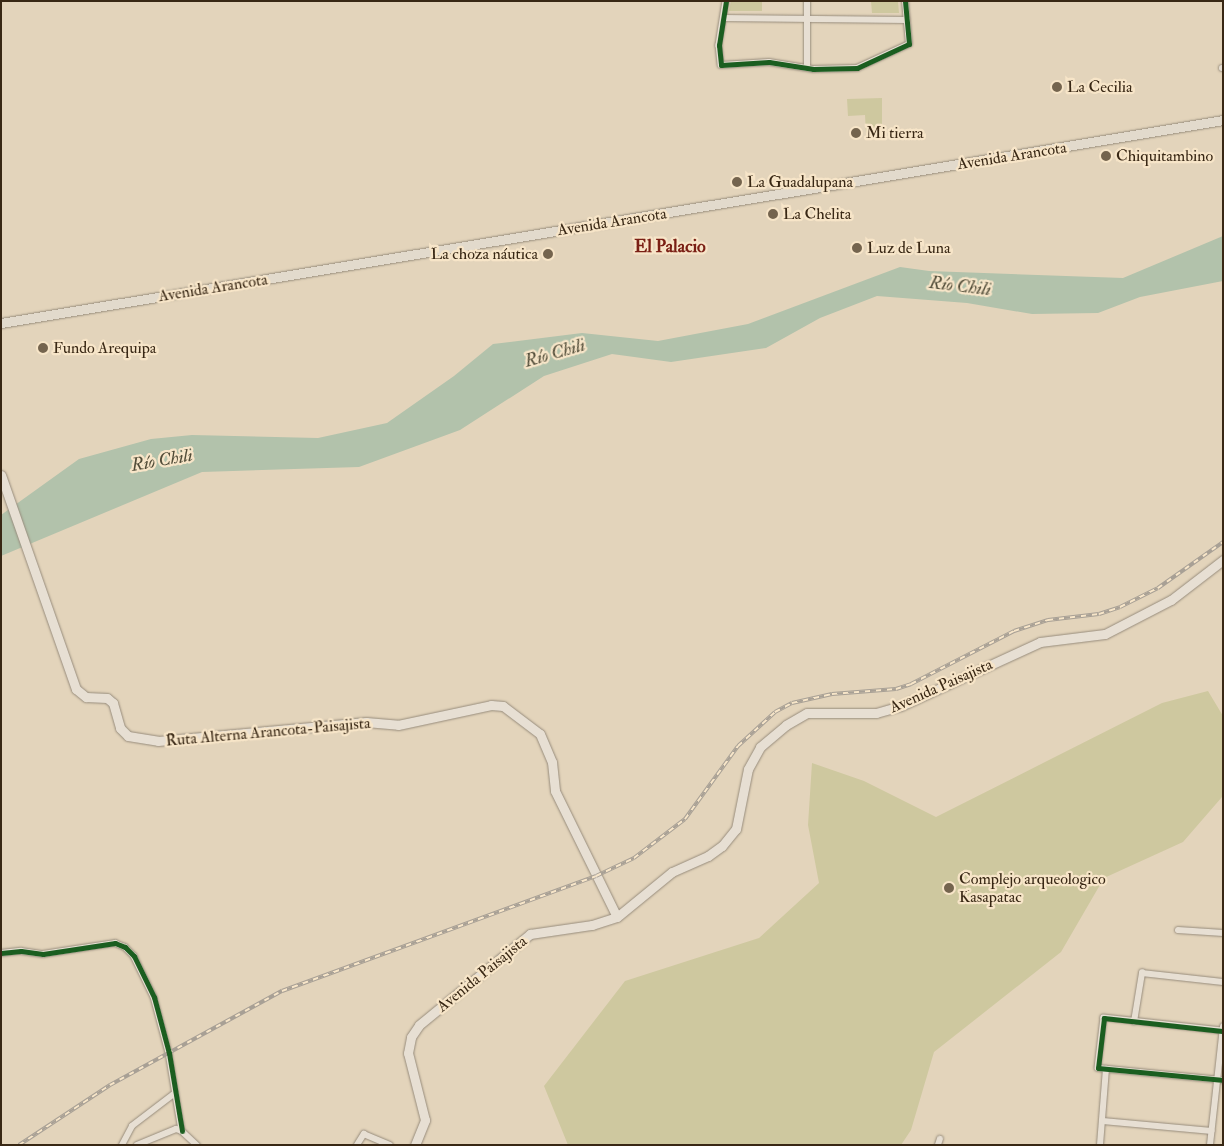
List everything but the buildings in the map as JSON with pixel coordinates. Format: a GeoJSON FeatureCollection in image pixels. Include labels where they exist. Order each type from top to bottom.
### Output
{"type":"FeatureCollection","features":[{"type":"Feature","properties":{"kind":"main road","name":"Avenida Arancota"},"geometry":{"type":"LineString","coordinates":[[1,323],[1223,120]]}},
{"type":"Feature","properties":{"kind":"main road","name":"Ruta Alterna Arancota-Paisajista"},"geometry":{"type":"LineString","coordinates":[[1,475],[76,689],[86,697],[107,698],[113,703],[120,728],[128,736],[140,740],[366,722],[398,725],[491,705],[503,706],[515,713],[540,734],[552,762],[555,791],[617,917]]}},
{"type":"Feature","properties":{"kind":"main road","name":"Avenida Paisajista"},"geometry":{"type":"LineString","coordinates":[[418,1142],[425,1120],[408,1053],[410,1037],[419,1025],[530,934],[592,925],[617,917],[672,872],[708,856],[722,846],[736,829],[748,769],[760,747],[786,725],[807,714],[876,713],[901,706],[1040,642],[1105,634],[1171,600],[1223,560]]}},
{"type":"Feature","properties":{"kind":"street"},"geometry":{"type":"LineString","coordinates":[[726,1],[719,45],[721,65],[768,62],[807,68],[857,68],[909,44],[905,1]]}},
{"type":"Feature","properties":{"kind":"street"},"geometry":{"type":"LineString","coordinates":[[807,1],[807,68]]}},
{"type":"Feature","properties":{"kind":"street"},"geometry":{"type":"LineString","coordinates":[[723,18],[807,21],[907,20]]}},
{"type":"Feature","properties":{"kind":"street"},"geometry":{"type":"LineString","coordinates":[[1178,930],[1223,932]]}},
{"type":"Feature","properties":{"kind":"street"},"geometry":{"type":"LineString","coordinates":[[1,953],[21,951],[43,954],[115,943],[125,947],[144,973],[154,997],[169,1053],[182,1131],[197,1145]]}},
{"type":"Feature","properties":{"kind":"street"},"geometry":{"type":"LineString","coordinates":[[1134,1022],[1142,973],[1223,982]]}},
{"type":"Feature","properties":{"kind":"street"},"geometry":{"type":"LineString","coordinates":[[1220,1080],[1098,1068],[1104,1018],[1222,1031]]}},
{"type":"Feature","properties":{"kind":"street"},"geometry":{"type":"LineString","coordinates":[[1210,1145],[1220,1080],[1223,1026]]}},
{"type":"Feature","properties":{"kind":"street"},"geometry":{"type":"LineString","coordinates":[[1100,1145],[1106,1069]]}},
{"type":"Feature","properties":{"kind":"street"},"geometry":{"type":"LineString","coordinates":[[122,1145],[132,1126],[175,1093]]}},
{"type":"Feature","properties":{"kind":"street"},"geometry":{"type":"LineString","coordinates":[[1103,1121],[1212,1131]]}},
{"type":"Feature","properties":{"kind":"street"},"geometry":{"type":"LineString","coordinates":[[137,1145],[159,1134],[182,1131]]}},
{"type":"Feature","properties":{"kind":"street"},"geometry":{"type":"LineString","coordinates":[[357,1145],[364,1134],[390,1145]]}},
{"type":"Feature","properties":{"kind":"shaded area"},"geometry":{"type":"Polygon","coordinates":[[[731,1],[762,1],[762,11],[729,11],[731,1]]]}},
{"type":"Feature","properties":{"kind":"shaded area"},"geometry":{"type":"Polygon","coordinates":[[[871,1],[898,1],[899,13],[872,13],[871,1]]]}},
{"type":"Feature","properties":{"kind":"shaded area"},"geometry":{"type":"Polygon","coordinates":[[[882,98],[882,133],[866,133],[865,115],[848,116],[847,99],[882,98]]]}},
{"type":"Feature","properties":{"kind":"shaded area"},"geometry":{"type":"Polygon","coordinates":[[[1208,691],[1223,716],[1222,797],[1183,842],[1104,878],[1061,952],[934,1052],[911,1130],[901,1145],[568,1145],[544,1086],[625,981],[759,938],[819,883],[808,825],[812,763],[864,781],[936,817],[1162,703],[1208,691]]]}},
{"type":"Feature","properties":{"kind":"water","name":"Río Chili"},"geometry":{"type":"Polygon","coordinates":[[[1223,236],[1223,281],[1140,297],[1098,313],[1032,314],[967,303],[877,296],[820,318],[766,348],[671,362],[612,354],[544,376],[460,430],[359,467],[202,472],[1,556],[1,515],[79,459],[151,439],[192,435],[318,438],[387,423],[454,376],[493,344],[582,333],[658,341],[748,324],[900,267],[929,271],[1123,278],[1223,236]]]}},
{"type":"Feature","properties":{"kind":"railway"},"geometry":{"type":"LineString","coordinates":[[19,1145],[110,1085],[282,991],[596,876],[634,858],[685,819],[738,746],[775,712],[792,703],[832,694],[896,689],[911,684],[1014,631],[1048,620],[1099,614],[1120,607],[1158,588],[1223,542]]}},
{"type":"Feature","properties":{"kind":"cycle path"},"geometry":{"type":"LineString","coordinates":[[726,1],[719,45],[721,65],[769,62],[813,69],[857,68],[909,44],[905,1]]}},
{"type":"Feature","properties":{"kind":"cycle path"},"geometry":{"type":"LineString","coordinates":[[1,953],[21,951],[43,954],[115,943],[125,947],[134,956],[154,997],[169,1053],[182,1131]]}},
{"type":"Feature","properties":{"kind":"cycle path"},"geometry":{"type":"LineString","coordinates":[[1222,1031],[1104,1018],[1098,1068],[1223,1080]]}},
{"type":"Feature","properties":{"kind":"place","name":"La Cecilia"},"geometry":{"type":"Point","coordinates":[1057,87]}},
{"type":"Feature","properties":{"kind":"place","name":"Mi tierra"},"geometry":{"type":"Point","coordinates":[856,133]}},
{"type":"Feature","properties":{"kind":"place","name":"Chiquitambino"},"geometry":{"type":"Point","coordinates":[1106,156]}},
{"type":"Feature","properties":{"kind":"place","name":"La Guadalupana"},"geometry":{"type":"Point","coordinates":[737,182]}},
{"type":"Feature","properties":{"kind":"place","name":"La Chelita"},"geometry":{"type":"Point","coordinates":[773,214]}},
{"type":"Feature","properties":{"kind":"place","name":"Luz de Luna"},"geometry":{"type":"Point","coordinates":[857,248]}},
{"type":"Feature","properties":{"kind":"place","name":"La choza náutica"},"geometry":{"type":"Point","coordinates":[548,254]}},
{"type":"Feature","properties":{"kind":"place","name":"Fundo Arequipa"},"geometry":{"type":"Point","coordinates":[43,348]}},
{"type":"Feature","properties":{"kind":"place","name":"Complejo arqueologico Kasapatac"},"geometry":{"type":"Point","coordinates":[949,888]}},
{"type":"Feature","properties":{"kind":"district","name":"El Palacio"},"geometry":{"type":"Point","coordinates":[670,247]}}]}
